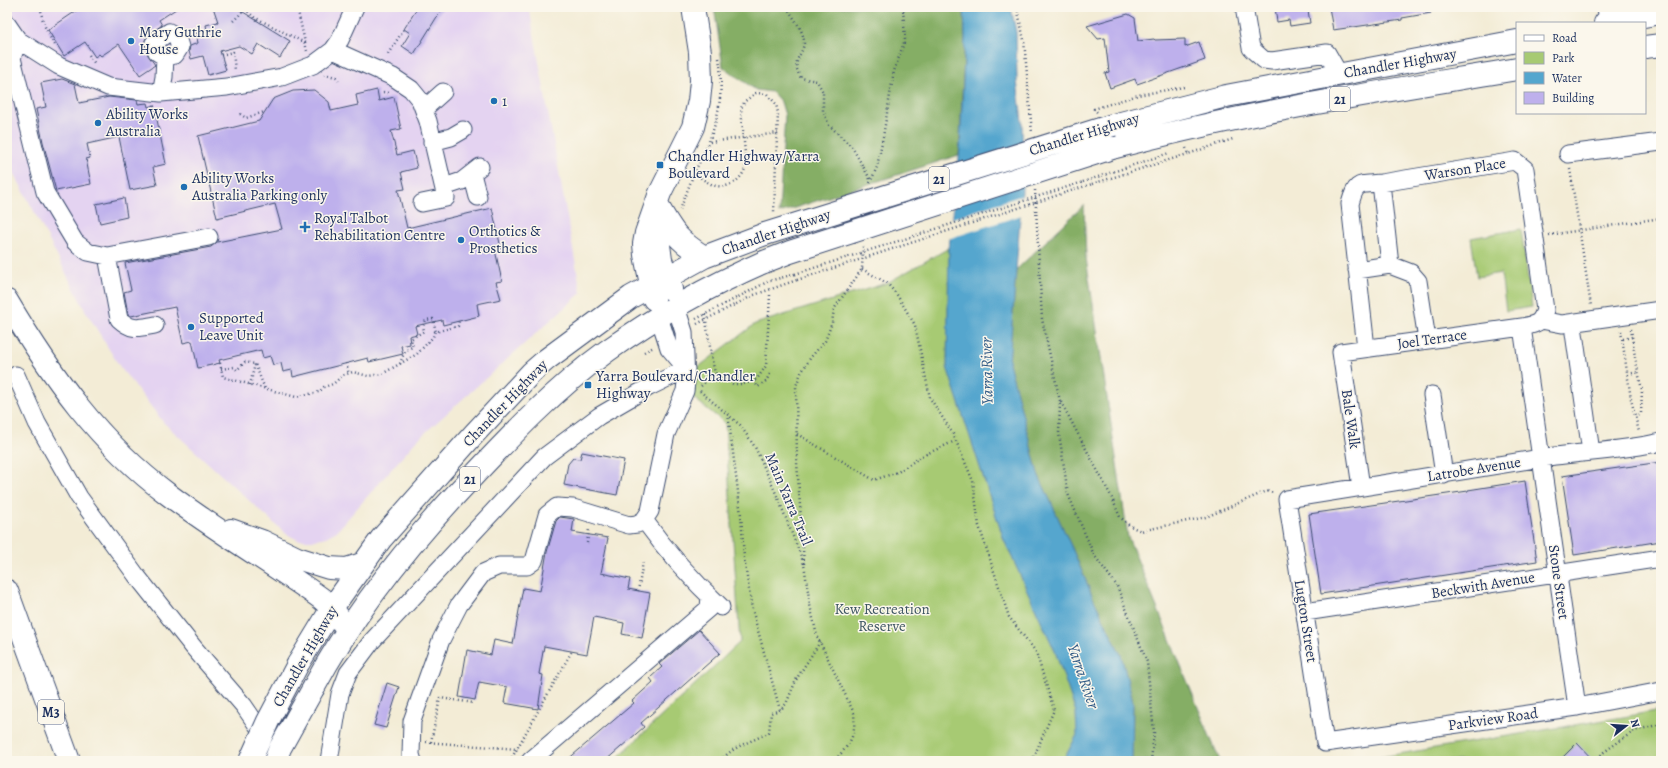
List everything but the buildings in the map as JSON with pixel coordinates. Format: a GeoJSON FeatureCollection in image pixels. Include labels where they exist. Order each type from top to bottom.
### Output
{"type":"FeatureCollection","features":[{"type":"Feature","properties":{"kind":"main road"},"geometry":{"type":"LineString","coordinates":[[668,312],[644,244],[646,233],[655,207],[693,127],[699,102],[701,81],[700,52],[693,7]]}},
{"type":"Feature","properties":{"kind":"main road"},"geometry":{"type":"LineString","coordinates":[[1612,22],[1661,13]]}},
{"type":"Feature","properties":{"kind":"main road","name":"Chandler Highway"},"geometry":{"type":"LineString","coordinates":[[250,761],[268,721],[298,664],[332,608],[362,564],[399,517],[532,372],[622,302],[658,281],[704,257],[765,234],[1105,118],[1516,40]]}},
{"type":"Feature","properties":{"kind":"main road"},"geometry":{"type":"LineString","coordinates":[[1646,47],[1661,45]]}},
{"type":"Feature","properties":{"kind":"main road","name":"Chandler Highway"},"geometry":{"type":"LineString","coordinates":[[275,761],[280,748],[347,629],[397,561],[497,451],[566,384],[607,351],[668,312],[721,281],[790,252],[1112,148],[1167,133],[1255,114],[1516,69]]}},
{"type":"Feature","properties":{"kind":"main road"},"geometry":{"type":"LineString","coordinates":[[655,207],[676,236],[684,244],[704,257]]}},
{"type":"Feature","properties":{"kind":"main road"},"geometry":{"type":"LineString","coordinates":[[7,300],[40,355],[63,387],[89,421],[118,452],[152,482],[317,596],[332,608],[347,629]]}},
{"type":"Feature","properties":{"kind":"main road"},"geometry":{"type":"LineString","coordinates":[[208,522],[262,541],[297,558],[329,568],[347,569],[362,564]]}},
{"type":"Feature","properties":{"kind":"main road","name":"M3"},"geometry":{"type":"LineString","coordinates":[[7,591],[69,761]]}},
{"type":"Feature","properties":{"kind":"street"},"geometry":{"type":"LineString","coordinates":[[7,24],[18,40],[59,66],[108,87],[161,93],[227,87],[282,77],[313,66],[333,50],[340,40],[355,7]]}},
{"type":"Feature","properties":{"kind":"street"},"geometry":{"type":"LineString","coordinates":[[1244,7],[1249,40],[1254,52],[1267,61],[1334,51],[1339,74]]}},
{"type":"Feature","properties":{"kind":"street"},"geometry":{"type":"LineString","coordinates":[[1606,7],[1607,22]]}},
{"type":"Feature","properties":{"kind":"street"},"geometry":{"type":"LineString","coordinates":[[18,40],[12,58],[45,192],[75,242],[88,252],[107,256],[209,237]]}},
{"type":"Feature","properties":{"kind":"street"},"geometry":{"type":"LineString","coordinates":[[333,50],[393,77],[411,89],[424,109],[446,198],[422,203]]}},
{"type":"Feature","properties":{"kind":"street"},"geometry":{"type":"LineString","coordinates":[[161,93],[164,77],[165,57]]}},
{"type":"Feature","properties":{"kind":"street"},"geometry":{"type":"LineString","coordinates":[[424,109],[442,92]]}},
{"type":"Feature","properties":{"kind":"street"},"geometry":{"type":"LineString","coordinates":[[432,142],[451,137],[463,130]]}},
{"type":"Feature","properties":{"kind":"street"},"geometry":{"type":"LineString","coordinates":[[1568,154],[1661,142]]}},
{"type":"Feature","properties":{"kind":"street","name":"Warson Place"},"geometry":{"type":"LineString","coordinates":[[1366,348],[1350,204],[1354,189],[1358,185],[1381,183],[1515,161],[1526,169],[1545,310],[1541,320]]}},
{"type":"Feature","properties":{"kind":"street"},"geometry":{"type":"LineString","coordinates":[[444,187],[462,181],[476,170],[478,198]]}},
{"type":"Feature","properties":{"kind":"street"},"geometry":{"type":"LineString","coordinates":[[1381,183],[1390,265]]}},
{"type":"Feature","properties":{"kind":"street"},"geometry":{"type":"LineString","coordinates":[[107,256],[119,319],[127,326],[136,328],[155,325]]}},
{"type":"Feature","properties":{"kind":"street"},"geometry":{"type":"LineString","coordinates":[[1357,270],[1390,265],[1411,273],[1418,281],[1427,340]]}},
{"type":"Feature","properties":{"kind":"street"},"geometry":{"type":"LineString","coordinates":[[1624,316],[1631,309],[1661,305]]}},
{"type":"Feature","properties":{"kind":"street"},"geometry":{"type":"LineString","coordinates":[[1542,458],[1522,327],[1534,325],[1541,320],[1562,324],[1661,310]]}},
{"type":"Feature","properties":{"kind":"street"},"geometry":{"type":"LineString","coordinates":[[413,761],[411,755],[412,721],[441,640],[459,605],[483,573],[499,566],[527,566],[534,561],[547,515],[557,507],[573,508],[629,524],[637,524],[644,520],[650,511],[666,434],[685,391],[686,382],[685,368],[669,348],[668,312]]}},
{"type":"Feature","properties":{"kind":"street","name":"Joel Terrace"},"geometry":{"type":"LineString","coordinates":[[1341,352],[1522,327]]}},
{"type":"Feature","properties":{"kind":"street"},"geometry":{"type":"LineString","coordinates":[[1574,333],[1591,452]]}},
{"type":"Feature","properties":{"kind":"street","name":"Bale Walk"},"geometry":{"type":"LineString","coordinates":[[1341,352],[1361,487]]}},
{"type":"Feature","properties":{"kind":"street"},"geometry":{"type":"LineString","coordinates":[[329,761],[333,731],[343,687],[348,673],[372,642],[544,457],[599,416],[685,368]]}},
{"type":"Feature","properties":{"kind":"street"},"geometry":{"type":"LineString","coordinates":[[16,375],[37,423],[79,497],[136,575],[194,648],[244,706],[281,761]]}},
{"type":"Feature","properties":{"kind":"street"},"geometry":{"type":"LineString","coordinates":[[1432,395],[1444,475]]}},
{"type":"Feature","properties":{"kind":"street","name":"Latrobe Avenue"},"geometry":{"type":"LineString","coordinates":[[1287,499],[1444,475],[1542,458],[1642,446],[1661,442]]}},
{"type":"Feature","properties":{"kind":"street","name":"Stone Street"},"geometry":{"type":"LineString","coordinates":[[1542,458],[1577,707]]}},
{"type":"Feature","properties":{"kind":"street","name":"Lugton Street"},"geometry":{"type":"LineString","coordinates":[[1287,499],[1325,743]]}},
{"type":"Feature","properties":{"kind":"street"},"geometry":{"type":"LineString","coordinates":[[530,761],[709,608],[715,601],[692,579],[662,545],[644,520]]}},
{"type":"Feature","properties":{"kind":"street","name":"Beckwith Avenue"},"geometry":{"type":"LineString","coordinates":[[1305,612],[1661,558]]}},
{"type":"Feature","properties":{"kind":"street","name":"Parkview Road"},"geometry":{"type":"LineString","coordinates":[[1325,743],[1577,707],[1661,691]]}},
{"type":"Feature","properties":{"kind":"path"},"geometry":{"type":"LineString","coordinates":[[41,7],[47,32],[56,46]]}},
{"type":"Feature","properties":{"kind":"path"},"geometry":{"type":"LineString","coordinates":[[233,21],[244,9],[248,7]]}},
{"type":"Feature","properties":{"kind":"path"},"geometry":{"type":"LineString","coordinates":[[297,7],[308,57]]}},
{"type":"Feature","properties":{"kind":"path"},"geometry":{"type":"LineString","coordinates":[[787,7],[800,27],[804,41],[798,56],[796,70],[801,78],[818,81],[823,92],[823,111],[829,125],[852,147],[870,179]]}},
{"type":"Feature","properties":{"kind":"path"},"geometry":{"type":"LineString","coordinates":[[869,186],[870,179],[877,167],[894,72],[905,40],[903,7]]}},
{"type":"Feature","properties":{"kind":"path"},"geometry":{"type":"LineString","coordinates":[[1017,7],[1024,40],[1032,140]]}},
{"type":"Feature","properties":{"kind":"path"},"geometry":{"type":"LineString","coordinates":[[244,9],[254,17],[305,43]]}},
{"type":"Feature","properties":{"kind":"path"},"geometry":{"type":"LineString","coordinates":[[388,54],[404,29]]}},
{"type":"Feature","properties":{"kind":"path"},"geometry":{"type":"LineString","coordinates":[[221,55],[233,52],[236,74]]}},
{"type":"Feature","properties":{"kind":"path"},"geometry":{"type":"LineString","coordinates":[[320,73],[336,77],[339,81]]}},
{"type":"Feature","properties":{"kind":"path"},"geometry":{"type":"LineString","coordinates":[[728,185],[740,180],[745,171],[746,165],[741,108],[745,100],[756,93],[767,94],[776,104],[778,113],[774,213]]}},
{"type":"Feature","properties":{"kind":"path"},"geometry":{"type":"LineString","coordinates":[[1105,118],[1094,109],[1097,106],[1120,100]]}},
{"type":"Feature","properties":{"kind":"path"},"geometry":{"type":"LineString","coordinates":[[240,114],[246,118],[264,112]]}},
{"type":"Feature","properties":{"kind":"path"},"geometry":{"type":"LineString","coordinates":[[710,142],[778,133]]}},
{"type":"Feature","properties":{"kind":"path"},"geometry":{"type":"LineString","coordinates":[[1179,150],[1186,148]]}},
{"type":"Feature","properties":{"kind":"path"},"geometry":{"type":"LineString","coordinates":[[770,295],[766,366],[754,381],[745,384],[733,384],[723,380],[716,373],[712,360],[705,314],[769,281],[795,274],[1171,153]]}},
{"type":"Feature","properties":{"kind":"path"},"geometry":{"type":"LineString","coordinates":[[706,319],[754,295],[797,280],[1188,154]]}},
{"type":"Feature","properties":{"kind":"path"},"geometry":{"type":"LineString","coordinates":[[1568,154],[1591,307]]}},
{"type":"Feature","properties":{"kind":"path"},"geometry":{"type":"LineString","coordinates":[[1134,164],[1136,170]]}},
{"type":"Feature","properties":{"kind":"path"},"geometry":{"type":"LineString","coordinates":[[680,214],[681,204],[694,173]]}},
{"type":"Feature","properties":{"kind":"path"},"geometry":{"type":"LineString","coordinates":[[1035,188],[1042,319],[1060,401],[1059,433],[1068,494],[1094,555],[1117,586],[1147,662],[1154,733],[1151,761]]}},
{"type":"Feature","properties":{"kind":"path"},"geometry":{"type":"LineString","coordinates":[[1535,237],[1661,218]]}},
{"type":"Feature","properties":{"kind":"path"},"geometry":{"type":"LineString","coordinates":[[804,564],[797,462],[796,386],[801,373],[811,357],[825,341],[832,323],[834,308],[862,270],[863,241]]}},
{"type":"Feature","properties":{"kind":"path"},"geometry":{"type":"LineString","coordinates":[[862,270],[887,283],[898,295],[915,326],[930,398],[953,434],[973,482],[979,526],[1009,617],[1036,652],[1054,710],[1032,761]]}},
{"type":"Feature","properties":{"kind":"path"},"geometry":{"type":"LineString","coordinates":[[1624,316],[1632,337],[1642,390],[1640,413],[1636,418]]}},
{"type":"Feature","properties":{"kind":"path"},"geometry":{"type":"LineString","coordinates":[[1624,316],[1623,339],[1630,399],[1642,446]]}},
{"type":"Feature","properties":{"kind":"path"},"geometry":{"type":"LineString","coordinates":[[400,364],[404,353],[408,348],[413,346],[411,339],[424,331],[423,326],[426,320],[433,319],[436,332]]}},
{"type":"Feature","properties":{"kind":"path"},"geometry":{"type":"LineString","coordinates":[[220,363],[223,377],[296,397],[319,392],[324,387],[333,384],[343,375],[353,372],[368,376],[382,374],[417,354],[436,332],[458,326],[459,320]]}},
{"type":"Feature","properties":{"kind":"path"},"geometry":{"type":"LineString","coordinates":[[1623,339],[1632,337]]}},
{"type":"Feature","properties":{"kind":"path"},"geometry":{"type":"LineString","coordinates":[[221,369],[234,367],[237,370],[245,362],[255,364]]}},
{"type":"Feature","properties":{"kind":"path"},"geometry":{"type":"LineString","coordinates":[[346,363],[349,374]]}},
{"type":"Feature","properties":{"kind":"path"},"geometry":{"type":"LineString","coordinates":[[250,385],[255,364]]}},
{"type":"Feature","properties":{"kind":"path"},"geometry":{"type":"LineString","coordinates":[[255,364],[264,389]]}},
{"type":"Feature","properties":{"kind":"path"},"geometry":{"type":"LineString","coordinates":[[1628,374],[1638,372]]}},
{"type":"Feature","properties":{"kind":"path","name":"Main Yarra Trail"},"geometry":{"type":"LineString","coordinates":[[716,373],[701,386],[701,391],[744,429],[755,448],[778,498],[804,564],[815,630],[854,713],[855,726],[848,746],[834,761]]}},
{"type":"Feature","properties":{"kind":"path"},"geometry":{"type":"LineString","coordinates":[[754,381],[758,387],[766,381],[770,374]]}},
{"type":"Feature","properties":{"kind":"path"},"geometry":{"type":"LineString","coordinates":[[1060,401],[1111,496],[1120,517],[1130,526],[1141,531],[1206,517],[1267,491],[1287,499]]}},
{"type":"Feature","properties":{"kind":"path"},"geometry":{"type":"LineString","coordinates":[[728,414],[741,515],[744,558],[752,609],[780,710]]}},
{"type":"Feature","properties":{"kind":"path"},"geometry":{"type":"LineString","coordinates":[[797,434],[874,480],[898,472],[922,456],[955,441]]}},
{"type":"Feature","properties":{"kind":"path"},"geometry":{"type":"LineString","coordinates":[[586,544],[590,524],[594,514]]}},
{"type":"Feature","properties":{"kind":"path"},"geometry":{"type":"LineString","coordinates":[[638,591],[643,562]]}},
{"type":"Feature","properties":{"kind":"path"},"geometry":{"type":"LineString","coordinates":[[721,761],[740,745],[759,738],[769,732],[770,713],[780,710],[786,704],[797,678],[820,642]]}},
{"type":"Feature","properties":{"kind":"path"},"geometry":{"type":"LineString","coordinates":[[510,761],[572,651]]}},
{"type":"Feature","properties":{"kind":"path"},"geometry":{"type":"LineString","coordinates":[[431,742],[440,698],[474,703]]}},
{"type":"Feature","properties":{"kind":"path"},"geometry":{"type":"LineString","coordinates":[[1595,761],[1604,752],[1634,731],[1661,724]]}},
{"type":"Feature","properties":{"kind":"path"},"geometry":{"type":"LineString","coordinates":[[411,741],[518,749]]}},
{"type":"Feature","properties":{"kind":"shaded area","name":"Royal Talbot Rehabilitation Centre"},"geometry":{"type":"Polygon","coordinates":[[[7,7],[529,7],[581,293],[417,440],[337,531],[326,537],[313,540],[298,540],[285,533],[164,423],[120,367],[85,310],[7,159],[7,7]]]}},
{"type":"Feature","properties":{"kind":"green space"},"geometry":{"type":"Polygon","coordinates":[[[714,7],[964,7],[965,38],[959,155],[779,213],[785,115],[781,102],[772,92],[756,90],[723,67],[714,7]]]}},
{"type":"Feature","properties":{"kind":"green space"},"geometry":{"type":"Polygon","coordinates":[[[1084,205],[1086,258],[1128,537],[1220,761],[1132,761],[1133,702],[1121,655],[1094,600],[1038,474],[1009,363],[1016,270],[1084,205]]]}},
{"type":"Feature","properties":{"kind":"green space"},"geometry":{"type":"Polygon","coordinates":[[[1521,229],[1532,307],[1506,311],[1501,273],[1477,277],[1471,238],[1521,229]]]}},
{"type":"Feature","properties":{"kind":"green space","name":"Kew Recreation Reserve"},"geometry":{"type":"Polygon","coordinates":[[[949,248],[947,367],[1004,540],[1055,651],[1076,712],[1077,735],[1063,761],[614,761],[740,642],[725,423],[676,384],[755,324],[887,283],[949,248]]]}},
{"type":"Feature","properties":{"kind":"green space"},"geometry":{"type":"Polygon","coordinates":[[[1661,710],[1661,761],[1356,761],[1623,717],[1661,710]]]}},
{"type":"Feature","properties":{"kind":"water","name":"Yarra River"},"geometry":{"type":"Polygon","coordinates":[[[964,7],[1011,7],[1016,32],[1017,81],[1022,121],[1023,178],[1009,363],[1038,474],[1094,600],[1121,655],[1133,702],[1132,761],[1063,761],[1077,735],[1076,712],[1055,651],[1004,540],[947,367],[949,248],[960,148],[965,38],[964,7]]]}},
{"type":"Feature","properties":{"kind":"pier"},"geometry":{"type":"Polygon","coordinates":[[[1023,195],[1022,215],[948,239],[950,219],[1023,195]]]}},
{"type":"Feature","properties":{"kind":"place","name":"Mary Guthrie House"},"geometry":{"type":"Point","coordinates":[131,41]}},
{"type":"Feature","properties":{"kind":"place","name":"1"},"geometry":{"type":"Point","coordinates":[494,101]}},
{"type":"Feature","properties":{"kind":"place","name":"Ability Works Australia"},"geometry":{"type":"Point","coordinates":[98,123]}},
{"type":"Feature","properties":{"kind":"place","name":"Chandler Highway/Yarra Boulevard"},"geometry":{"type":"Point","coordinates":[660,165]}},
{"type":"Feature","properties":{"kind":"place","name":"Ability Works Australia Parking only"},"geometry":{"type":"Point","coordinates":[184,187]}},
{"type":"Feature","properties":{"kind":"place","name":"Royal Talbot Rehabilitation Centre"},"geometry":{"type":"Point","coordinates":[305,227]}},
{"type":"Feature","properties":{"kind":"place","name":"Orthotics & Prosthetics"},"geometry":{"type":"Point","coordinates":[461,240]}},
{"type":"Feature","properties":{"kind":"place","name":"Supported Leave Unit"},"geometry":{"type":"Point","coordinates":[191,327]}},
{"type":"Feature","properties":{"kind":"place","name":"Yarra Boulevard/Chandler Highway"},"geometry":{"type":"Point","coordinates":[588,385]}}]}
